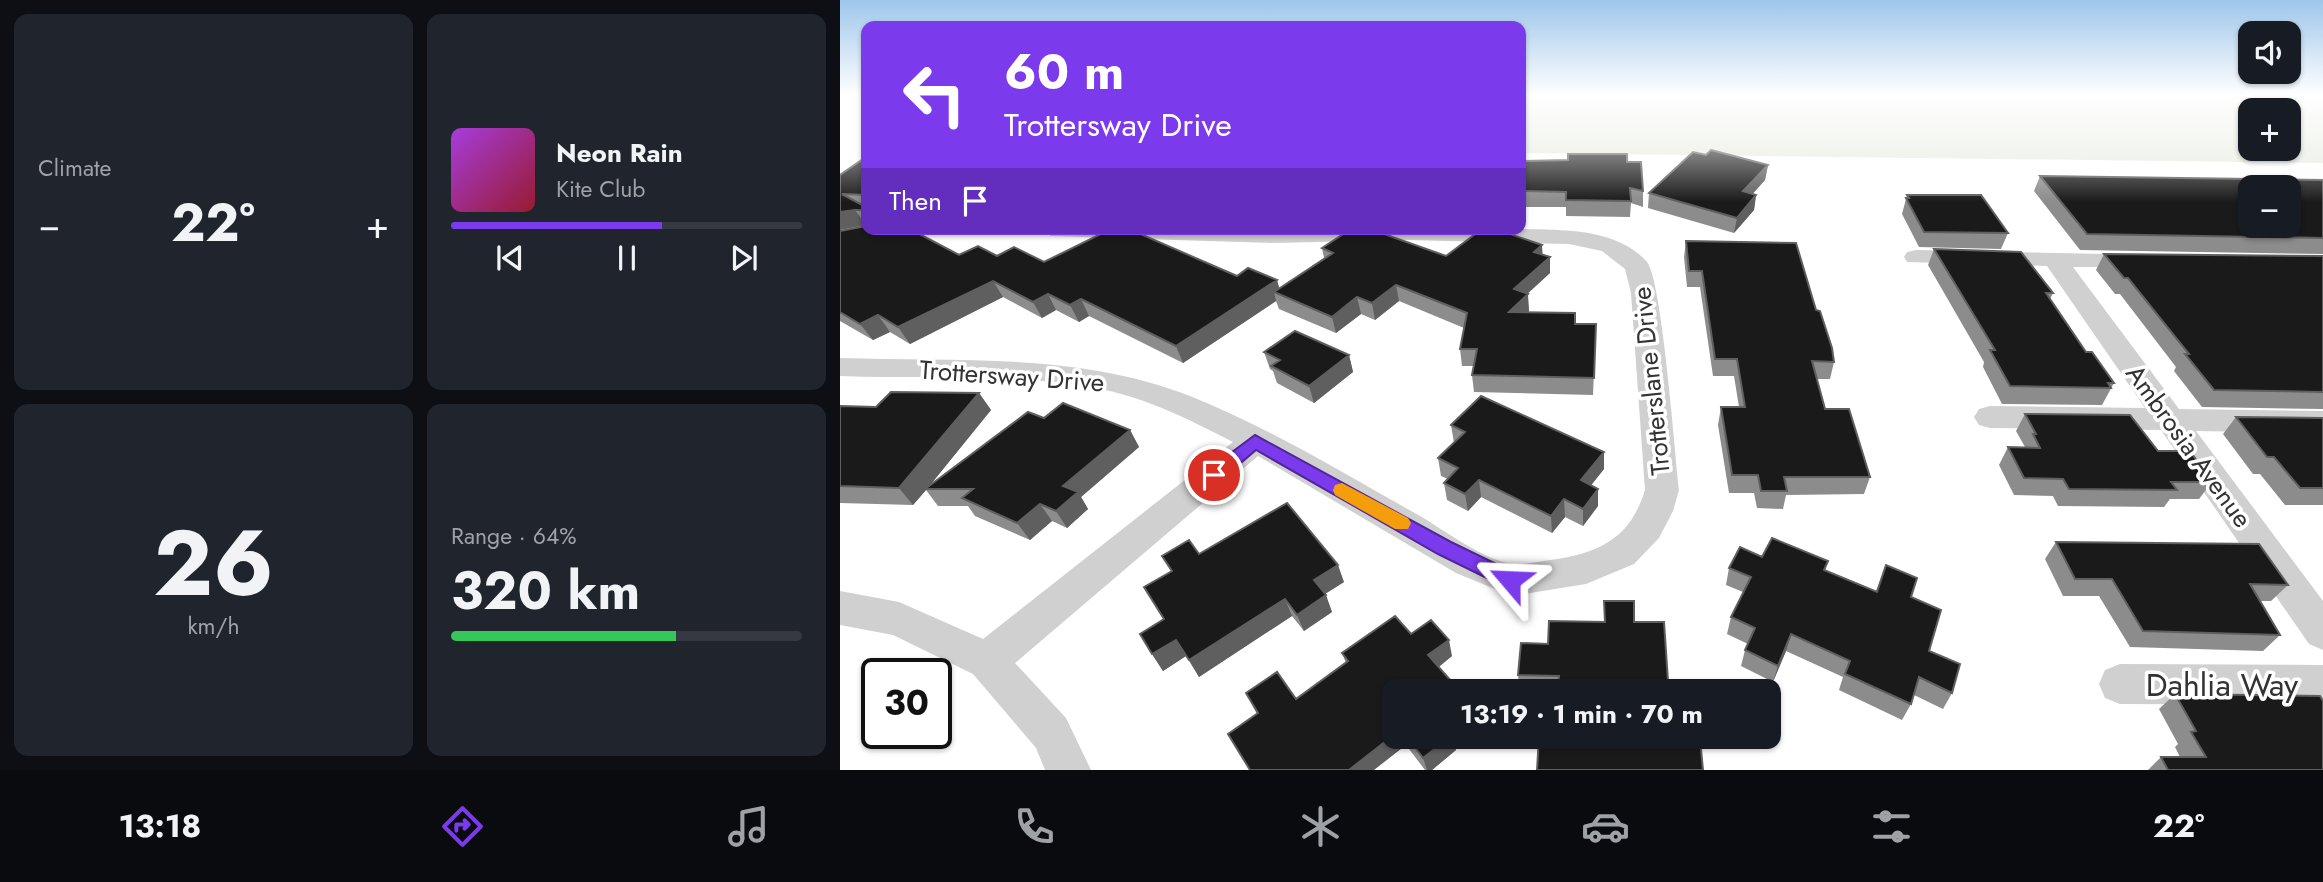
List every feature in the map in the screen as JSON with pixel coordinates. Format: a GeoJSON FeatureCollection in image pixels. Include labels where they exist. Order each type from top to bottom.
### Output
{"type":"FeatureCollection","features":[{"type":"Feature","properties":{"kind":"street","name":"Trotterslane Drive"},"geometry":{"type":"LineString","coordinates":[[1241,235],[1322,235]]}},
{"type":"Feature","properties":{"kind":"street","name":"Trotterslane Drive"},"geometry":{"type":"LineString","coordinates":[[1511,235],[1556,236],[1610,246],[1637,266],[1645,300],[1662,489],[1657,514],[1642,538]]}},
{"type":"Feature","properties":{"kind":"street"},"geometry":{"type":"LineString","coordinates":[[1916,257],[2160,261]]}},
{"type":"Feature","properties":{"kind":"street","name":"Ambrosia Avenue"},"geometry":{"type":"LineString","coordinates":[[2055,260],[2323,632]]}},
{"type":"Feature","properties":{"kind":"street","name":"Trottersway Drive"},"geometry":{"type":"LineString","coordinates":[[840,367],[1097,377],[1147,392],[1240,432],[1445,548],[1510,580],[1568,573],[1609,561],[1642,538]]}},
{"type":"Feature","properties":{"kind":"street"},"geometry":{"type":"LineString","coordinates":[[1990,417],[2323,422]]}},
{"type":"Feature","properties":{"kind":"street"},"geometry":{"type":"LineString","coordinates":[[987,661],[1255,441]]}},
{"type":"Feature","properties":{"kind":"street"},"geometry":{"type":"LineString","coordinates":[[840,608],[899,619],[987,661],[1051,733],[1068,770]]}},
{"type":"Feature","properties":{"kind":"street","name":"Dahlia Way"},"geometry":{"type":"LineString","coordinates":[[2120,684],[2323,685]]}},
{"type":"Feature","properties":{"kind":"shaded area"},"geometry":{"type":"Polygon","coordinates":[[[1526,130],[2238,130],[2238,161],[2301,161],[2301,130],[2323,130],[2323,163],[1526,153],[1526,130]]]}},
{"type":"Feature","properties":{"kind":"building"},"geometry":{"type":"Polygon","coordinates":[[[1711,150],[1768,165],[1743,191],[1756,195],[1737,218],[1649,193],[1693,152],[1706,155],[1711,150]]]}},
{"type":"Feature","properties":{"kind":"building"},"geometry":{"type":"Polygon","coordinates":[[[1568,154],[1627,154],[1627,162],[1641,162],[1643,191],[1630,188],[1631,201],[1566,200],[1566,192],[1526,191],[1526,161],[1568,160],[1568,154]]]}},
{"type":"Feature","properties":{"kind":"building"},"geometry":{"type":"Polygon","coordinates":[[[861,160],[861,195],[842,194],[861,204],[861,210],[840,212],[840,175],[861,160]]]}},
{"type":"Feature","properties":{"kind":"building"},"geometry":{"type":"Polygon","coordinates":[[[2040,176],[2238,179],[2238,237],[2087,234],[2040,176]]]}},
{"type":"Feature","properties":{"kind":"building"},"geometry":{"type":"Polygon","coordinates":[[[2301,180],[2323,180],[2323,238],[2301,238],[2301,180]]]}},
{"type":"Feature","properties":{"kind":"building"},"geometry":{"type":"Polygon","coordinates":[[[1907,195],[1981,195],[2008,233],[1924,232],[1906,198],[1909,198],[1907,195]]]}},
{"type":"Feature","properties":{"kind":"building"},"geometry":{"type":"Polygon","coordinates":[[[861,227],[861,235],[921,235],[959,255],[978,246],[997,256],[1014,247],[1044,262],[1099,235],[1143,235],[1237,276],[1248,268],[1277,280],[1176,346],[1081,299],[1070,305],[1048,294],[1033,302],[993,281],[898,327],[878,315],[860,324],[840,312],[840,231],[861,227]]]}},
{"type":"Feature","properties":{"kind":"building"},"geometry":{"type":"Polygon","coordinates":[[[1342,235],[1387,235],[1446,256],[1474,235],[1513,235],[1542,245],[1534,252],[1550,257],[1514,289],[1528,294],[1509,312],[1575,313],[1575,324],[1596,324],[1594,378],[1472,375],[1477,349],[1460,349],[1467,313],[1396,285],[1372,303],[1357,297],[1332,317],[1274,292],[1333,253],[1322,248],[1342,235]]]}},
{"type":"Feature","properties":{"kind":"building"},"geometry":{"type":"Polygon","coordinates":[[[1686,241],[1796,243],[1816,310],[1820,311],[1832,348],[1834,362],[1812,361],[1825,409],[1849,409],[1870,477],[1784,477],[1787,491],[1761,491],[1758,475],[1732,475],[1721,407],[1745,407],[1737,359],[1715,359],[1702,271],[1689,271],[1686,241]]]}},
{"type":"Feature","properties":{"kind":"building"},"geometry":{"type":"Polygon","coordinates":[[[1934,249],[2021,252],[2053,293],[2046,293],[2086,352],[2092,352],[2114,383],[2108,383],[2111,388],[2010,386],[1990,350],[1995,350],[1934,249]]]}},
{"type":"Feature","properties":{"kind":"building"},"geometry":{"type":"Polygon","coordinates":[[[2104,254],[2323,256],[2323,392],[2214,390],[2128,278],[2124,278],[2104,254]]]}},
{"type":"Feature","properties":{"kind":"building"},"geometry":{"type":"Polygon","coordinates":[[[1295,331],[1349,355],[1309,386],[1271,366],[1280,360],[1264,352],[1295,331]]]}},
{"type":"Feature","properties":{"kind":"building"},"geometry":{"type":"Polygon","coordinates":[[[891,392],[979,393],[899,488],[840,486],[840,406],[876,407],[891,392]]]}},
{"type":"Feature","properties":{"kind":"building"},"geometry":{"type":"Polygon","coordinates":[[[1481,396],[1604,452],[1581,480],[1598,489],[1583,509],[1564,499],[1551,516],[1479,480],[1465,494],[1444,483],[1458,468],[1438,458],[1465,432],[1451,425],[1481,396]]]}},
{"type":"Feature","properties":{"kind":"building"},"geometry":{"type":"Polygon","coordinates":[[[1063,403],[1130,430],[1063,486],[1078,492],[1056,511],[1040,504],[1017,523],[962,498],[973,489],[925,489],[1028,412],[1044,418],[1063,403]]]}},
{"type":"Feature","properties":{"kind":"building"},"geometry":{"type":"Polygon","coordinates":[[[2025,414],[2130,415],[2158,451],[2190,451],[2212,482],[2171,482],[2177,490],[2069,489],[2063,479],[2024,478],[2008,447],[2040,448],[2025,414]]]}},
{"type":"Feature","properties":{"kind":"building"},"geometry":{"type":"Polygon","coordinates":[[[2236,417],[2323,418],[2323,488],[2300,488],[2274,457],[2267,457],[2236,417]]]}},
{"type":"Feature","properties":{"kind":"building"},"geometry":{"type":"Polygon","coordinates":[[[1287,503],[1338,565],[1314,580],[1326,595],[1297,615],[1285,599],[1189,660],[1176,640],[1152,654],[1140,634],[1164,619],[1144,587],[1172,571],[1162,556],[1189,540],[1199,554],[1287,503]]]}},
{"type":"Feature","properties":{"kind":"building"},"geometry":{"type":"Polygon","coordinates":[[[1772,538],[1828,561],[1824,570],[1877,592],[1886,565],[1917,578],[1911,597],[1941,610],[1929,651],[1960,664],[1952,693],[1919,677],[1911,704],[1845,674],[1850,661],[1791,634],[1778,666],[1745,650],[1755,628],[1731,617],[1751,577],[1729,568],[1740,547],[1762,557],[1772,538]]]}},
{"type":"Feature","properties":{"kind":"building"},"geometry":{"type":"Polygon","coordinates":[[[2056,542],[2259,544],[2288,585],[2250,584],[2280,635],[2143,631],[2112,579],[2075,579],[2056,542]]]}},
{"type":"Feature","properties":{"kind":"building"},"geometry":{"type":"Polygon","coordinates":[[[1604,601],[1634,601],[1634,622],[1664,622],[1668,679],[1559,679],[1559,676],[1518,675],[1521,643],[1548,644],[1549,621],[1605,622],[1604,601]]]}},
{"type":"Feature","properties":{"kind":"building"},"geometry":{"type":"Polygon","coordinates":[[[1395,616],[1411,634],[1431,620],[1449,640],[1428,655],[1449,679],[1382,679],[1382,744],[1349,770],[1250,770],[1228,734],[1258,713],[1246,693],[1277,672],[1296,699],[1348,661],[1342,653],[1395,616]]]}},
{"type":"Feature","properties":{"kind":"building"},"geometry":{"type":"Polygon","coordinates":[[[2175,694],[2320,696],[2323,701],[2323,770],[2168,770],[2161,757],[2206,757],[2191,732],[2196,731],[2175,694]]]}},
{"type":"Feature","properties":{"kind":"building"},"geometry":{"type":"Polygon","coordinates":[[[1416,749],[1435,749],[1423,758],[1416,749]]]}},
{"type":"Feature","properties":{"kind":"building"},"geometry":{"type":"Polygon","coordinates":[[[1538,749],[1701,749],[1703,770],[1537,770],[1538,749]]]}},
{"type":"Feature","properties":{"kind":"slow traffic"},"geometry":{"type":"LineString","coordinates":[[1342,490],[1401,523]]}},
{"type":"Feature","properties":{"kind":"route"},"geometry":{"type":"LineString","coordinates":[[1214,475],[1255,441],[1445,548],[1510,580]]}}]}
